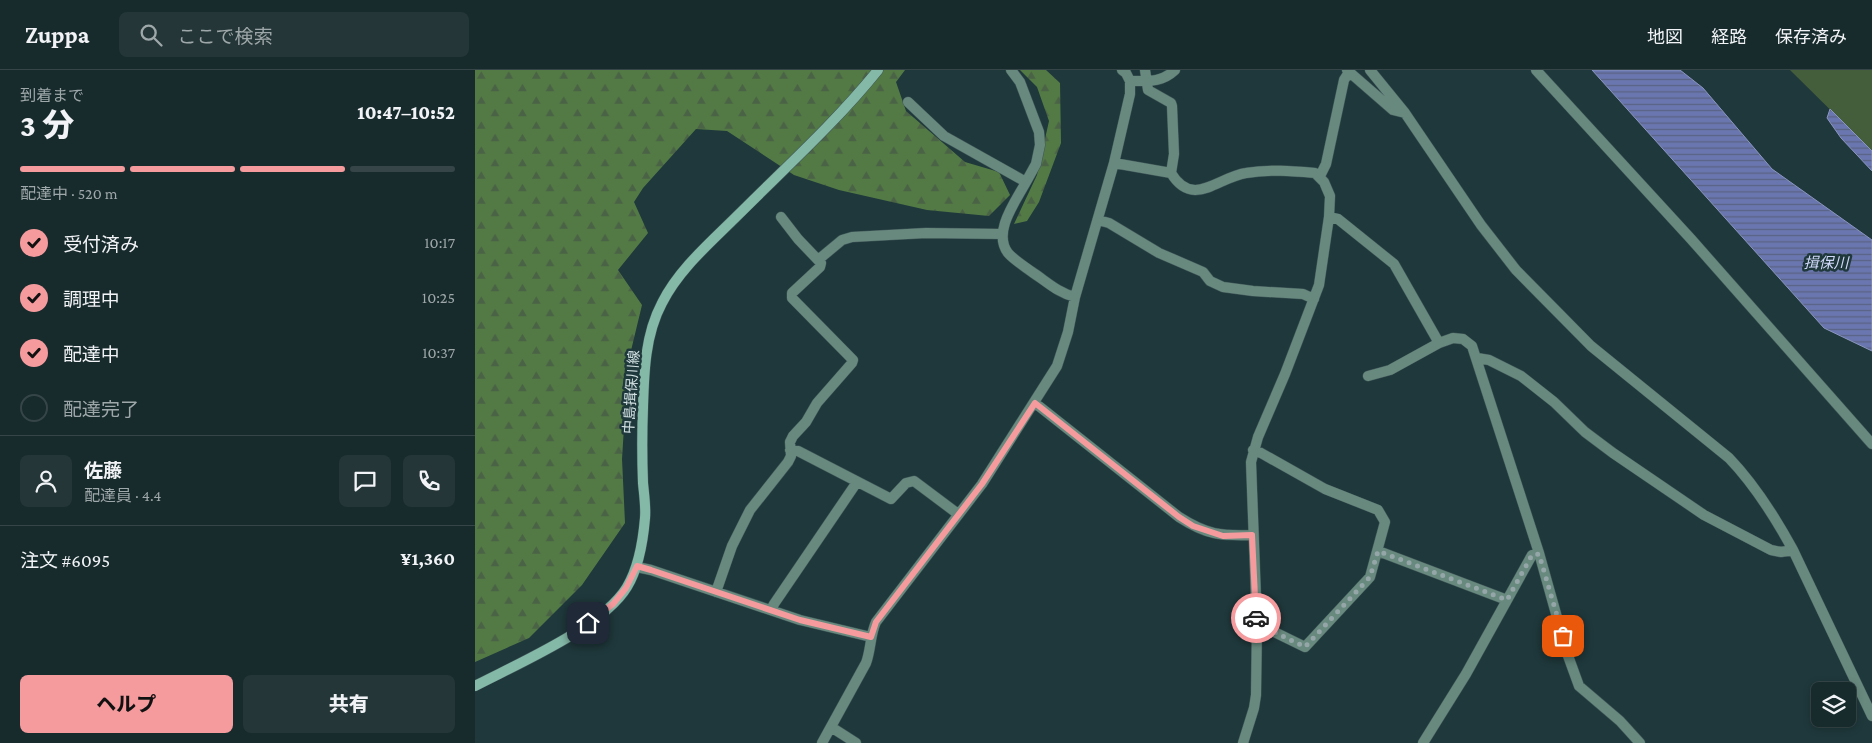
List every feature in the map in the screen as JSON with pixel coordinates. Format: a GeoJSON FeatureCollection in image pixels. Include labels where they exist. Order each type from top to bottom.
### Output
{"type":"FeatureCollection","features":[{"type":"Feature","properties":{"kind":"main road","name":"中島揖保川線"},"geometry":{"type":"LineString","coordinates":[[475,686],[576,633],[613,604],[626,588],[637,566],[645,518],[641,434],[644,364],[651,331],[662,303],[675,281],[701,252],[824,130],[878,70]]}},
{"type":"Feature","properties":{"kind":"street"},"geometry":{"type":"LineString","coordinates":[[1011,70],[1020,82],[1039,132],[1040,145],[1036,164],[1008,216],[1002,234],[1002,242],[1007,252],[1013,257],[1064,294],[1075,297]]}},
{"type":"Feature","properties":{"kind":"street"},"geometry":{"type":"LineString","coordinates":[[822,743],[866,663],[876,622],[986,478],[1057,366],[1114,163],[1130,94],[1130,81],[1122,70]]}},
{"type":"Feature","properties":{"kind":"street"},"geometry":{"type":"LineString","coordinates":[[1145,70],[1148,90],[1171,103],[1172,106],[1174,154],[1171,173],[1175,180],[1183,186],[1193,190],[1203,190],[1244,173],[1282,170],[1315,173],[1320,176],[1330,196],[1329,217],[1319,285],[1253,450],[1251,462],[1252,535],[1257,625],[1256,695],[1243,743]]}},
{"type":"Feature","properties":{"kind":"street"},"geometry":{"type":"LineString","coordinates":[[1130,81],[1158,81],[1167,77],[1175,70]]}},
{"type":"Feature","properties":{"kind":"street"},"geometry":{"type":"LineString","coordinates":[[1370,70],[1405,113],[1481,225],[1516,270],[1591,346],[1729,458],[1746,475],[1780,526],[1793,550],[1872,716]]}},
{"type":"Feature","properties":{"kind":"street"},"geometry":{"type":"LineString","coordinates":[[1536,70],[1691,239],[1872,444]]}},
{"type":"Feature","properties":{"kind":"street"},"geometry":{"type":"LineString","coordinates":[[1320,176],[1326,164],[1344,80],[1348,71],[1393,110],[1405,113]]}},
{"type":"Feature","properties":{"kind":"street"},"geometry":{"type":"LineString","coordinates":[[909,102],[944,136],[1026,182]]}},
{"type":"Feature","properties":{"kind":"street"},"geometry":{"type":"LineString","coordinates":[[1114,163],[1171,173]]}},
{"type":"Feature","properties":{"kind":"street"},"geometry":{"type":"LineString","coordinates":[[716,592],[732,546],[750,510],[791,456],[790,442],[793,436],[806,422],[817,403],[853,360],[792,298],[792,293],[820,267],[821,263],[797,239],[781,217]]}},
{"type":"Feature","properties":{"kind":"street"},"geometry":{"type":"LineString","coordinates":[[1329,217],[1338,219],[1394,264],[1439,343]]}},
{"type":"Feature","properties":{"kind":"street"},"geometry":{"type":"LineString","coordinates":[[1098,220],[1109,223],[1159,253],[1203,272],[1210,281],[1223,287],[1303,294],[1314,299]]}},
{"type":"Feature","properties":{"kind":"street"},"geometry":{"type":"LineString","coordinates":[[818,260],[842,240],[852,237],[926,233],[1002,234]]}},
{"type":"Feature","properties":{"kind":"street"},"geometry":{"type":"LineString","coordinates":[[1368,376],[1390,370],[1439,343],[1453,338],[1463,339],[1472,346],[1539,554],[1567,653],[1579,686],[1621,721],[1640,743]]}},
{"type":"Feature","properties":{"kind":"street"},"geometry":{"type":"LineString","coordinates":[[1477,358],[1489,360],[1521,376],[1554,402],[1585,432],[1704,515],[1771,550],[1781,552],[1793,550]]}},
{"type":"Feature","properties":{"kind":"street"},"geometry":{"type":"LineString","coordinates":[[1035,403],[1193,526],[1223,536],[1252,535]]}},
{"type":"Feature","properties":{"kind":"street"},"geometry":{"type":"LineString","coordinates":[[791,450],[798,450],[891,500],[906,483],[914,480],[958,514]]}},
{"type":"Feature","properties":{"kind":"street"},"geometry":{"type":"LineString","coordinates":[[1253,450],[1261,452],[1325,488],[1378,510],[1385,522],[1370,577],[1305,647],[1257,625]]}},
{"type":"Feature","properties":{"kind":"street"},"geometry":{"type":"LineString","coordinates":[[771,610],[857,482]]}},
{"type":"Feature","properties":{"kind":"street"},"geometry":{"type":"LineString","coordinates":[[1378,551],[1507,600]]}},
{"type":"Feature","properties":{"kind":"street"},"geometry":{"type":"LineString","coordinates":[[1423,743],[1466,674],[1532,555],[1539,554]]}},
{"type":"Feature","properties":{"kind":"street"},"geometry":{"type":"LineString","coordinates":[[637,566],[819,626],[871,637]]}},
{"type":"Feature","properties":{"kind":"street"},"geometry":{"type":"LineString","coordinates":[[831,727],[855,743]]}},
{"type":"Feature","properties":{"kind":"green space"},"geometry":{"type":"Polygon","coordinates":[[[475,70],[905,70],[896,82],[906,111],[965,162],[999,172],[1010,195],[989,216],[927,210],[839,190],[794,175],[727,131],[696,129],[643,188],[634,202],[648,233],[618,270],[642,305],[628,363],[622,459],[625,523],[582,585],[529,638],[475,662],[475,70]]]}},
{"type":"Feature","properties":{"kind":"green space"},"geometry":{"type":"Polygon","coordinates":[[[1020,70],[1046,70],[1060,83],[1061,143],[1039,202],[1027,221],[1014,224],[1037,175],[1049,121],[1037,87],[1020,70]]]}},
{"type":"Feature","properties":{"kind":"green space"},"geometry":{"type":"Polygon","coordinates":[[[1790,70],[1872,70],[1872,151],[1790,70]]]}},
{"type":"Feature","properties":{"kind":"water","name":"揖保川"},"geometry":{"type":"Polygon","coordinates":[[[1592,70],[1680,70],[1703,88],[1772,169],[1872,240],[1872,351],[1824,328],[1592,70]]]}},
{"type":"Feature","properties":{"kind":"water"},"geometry":{"type":"Polygon","coordinates":[[[1830,109],[1872,151],[1872,171],[1841,138],[1827,118],[1830,109]]]}},
{"type":"Feature","properties":{"kind":"way so far"},"geometry":{"type":"LineString","coordinates":[[1256,618],[1257,625],[1305,647],[1370,577],[1378,551],[1507,600],[1532,555],[1539,554],[1563,636]]}},
{"type":"Feature","properties":{"kind":"route"},"geometry":{"type":"LineString","coordinates":[[588,623],[613,604],[626,588],[637,566],[819,626],[871,637],[876,622],[982,484],[1035,403],[1193,526],[1223,536],[1252,535],[1256,618]]}}]}
